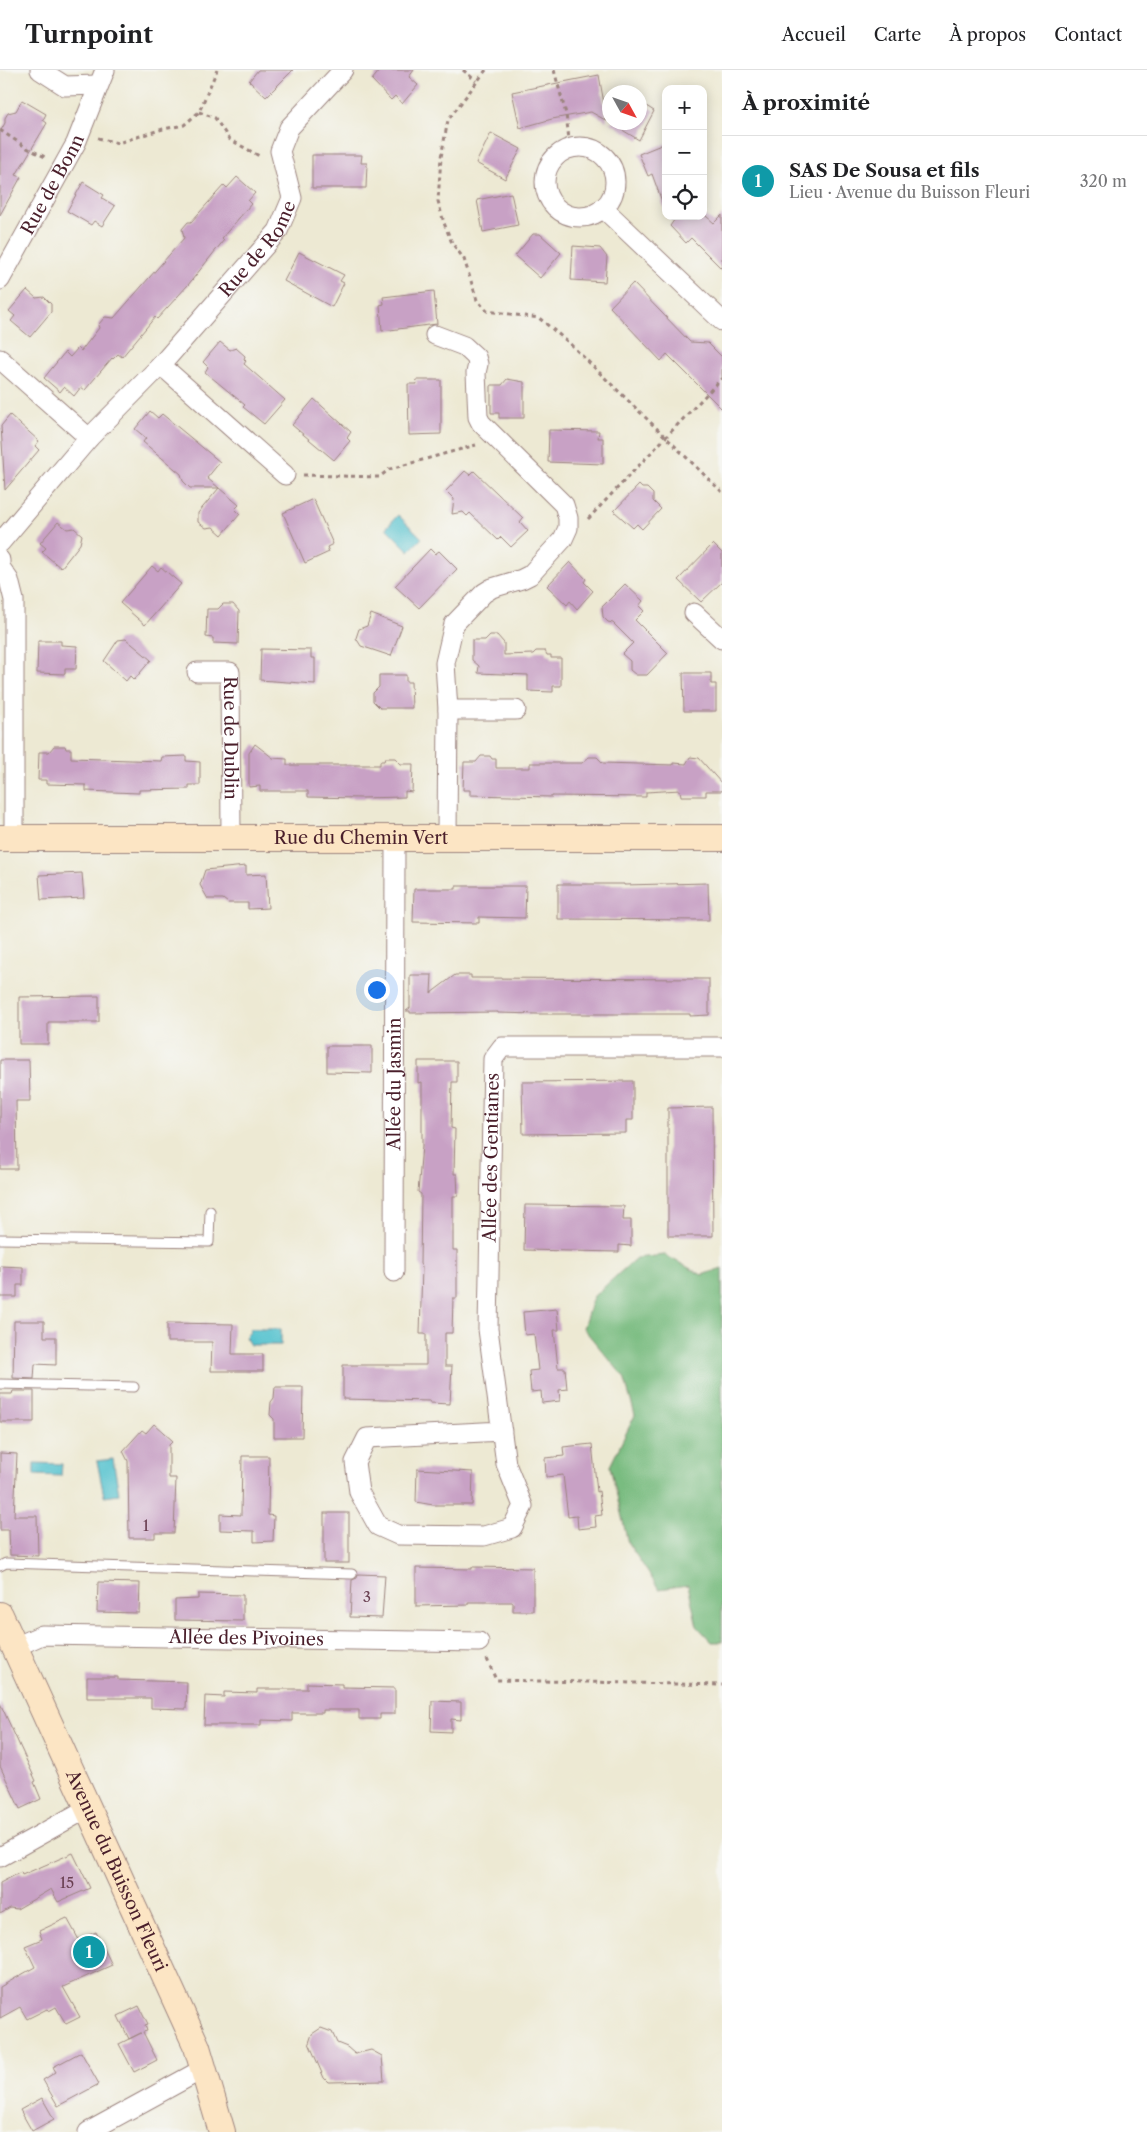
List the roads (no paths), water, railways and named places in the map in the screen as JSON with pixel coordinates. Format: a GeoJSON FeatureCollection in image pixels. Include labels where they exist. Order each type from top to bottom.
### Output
{"type":"FeatureCollection","features":[{"type":"Feature","properties":{"kind":"street","name":"Rue de Bonn"},"geometry":{"type":"LineString","coordinates":[[40,70],[65,86],[101,78]]}},
{"type":"Feature","properties":{"kind":"street","name":"Rue de Rome"},"geometry":{"type":"LineString","coordinates":[[0,543],[89,438],[161,365],[278,232],[292,198],[280,151],[289,128],[342,70]]}},
{"type":"Feature","properties":{"kind":"street","name":"Rue de Bonn"},"geometry":{"type":"LineString","coordinates":[[0,280],[64,166],[101,78]]}},
{"type":"Feature","properties":{"kind":"street"},"geometry":{"type":"LineString","coordinates":[[582,146],[594,149],[604,156],[611,165],[614,176],[614,188],[610,199],[602,208],[593,214],[582,217],[570,216],[560,211],[549,198],[544,182],[546,170],[560,152],[582,146]]}},
{"type":"Feature","properties":{"kind":"street"},"geometry":{"type":"LineString","coordinates":[[602,208],[722,321]]}},
{"type":"Feature","properties":{"kind":"street"},"geometry":{"type":"LineString","coordinates":[[434,335],[464,346],[471,352],[478,364],[476,374],[478,416],[481,424],[564,506],[568,522],[568,528],[563,539],[530,575],[492,588],[484,593],[454,624],[444,663],[448,710],[446,836]]}},
{"type":"Feature","properties":{"kind":"street"},"geometry":{"type":"LineString","coordinates":[[0,359],[89,438]]}},
{"type":"Feature","properties":{"kind":"street"},"geometry":{"type":"LineString","coordinates":[[161,365],[284,474]]}},
{"type":"Feature","properties":{"kind":"street"},"geometry":{"type":"LineString","coordinates":[[0,560],[0,567],[9,580],[14,600],[7,838]]}},
{"type":"Feature","properties":{"kind":"street"},"geometry":{"type":"LineString","coordinates":[[694,614],[722,640]]}},
{"type":"Feature","properties":{"kind":"street","name":"Rue de Dublin"},"geometry":{"type":"LineString","coordinates":[[197,672],[230,672],[231,838]]}},
{"type":"Feature","properties":{"kind":"street"},"geometry":{"type":"LineString","coordinates":[[448,710],[516,710]]}},
{"type":"Feature","properties":{"kind":"street","name":"Rue du Chemin Vert"},"geometry":{"type":"LineString","coordinates":[[7,838],[446,836],[722,838]]}},
{"type":"Feature","properties":{"kind":"street","name":"Allée du Jasmin"},"geometry":{"type":"LineString","coordinates":[[394,1272],[395,837]]}},
{"type":"Feature","properties":{"kind":"street","name":"Allée des Gentianes"},"geometry":{"type":"LineString","coordinates":[[502,1431],[367,1438],[355,1462],[359,1492],[378,1526],[398,1535],[484,1536],[512,1528],[522,1506],[506,1464],[502,1431],[488,1329],[492,1059],[502,1047],[722,1048]]}},
{"type":"Feature","properties":{"kind":"street","name":"Avenue du Buisson Fleuri"},"geometry":{"type":"LineString","coordinates":[[0,1616],[197,2047],[222,2132]]}},
{"type":"Feature","properties":{"kind":"street","name":"Allée des Pivoines"},"geometry":{"type":"LineString","coordinates":[[15,1647],[42,1635],[479,1642]]}},
{"type":"Feature","properties":{"kind":"street"},"geometry":{"type":"LineString","coordinates":[[0,1857],[88,1808]]}},
{"type":"Feature","properties":{"kind":"street"},"geometry":{"type":"LineString","coordinates":[[88,2132],[203,2069]]}},
{"type":"Feature","properties":{"kind":"lane"},"geometry":{"type":"LineString","coordinates":[[0,1239],[209,1242],[210,1211]]}},
{"type":"Feature","properties":{"kind":"lane"},"geometry":{"type":"LineString","coordinates":[[0,1384],[134,1387]]}},
{"type":"Feature","properties":{"kind":"lane"},"geometry":{"type":"LineString","coordinates":[[0,1566],[6,1563],[352,1574]]}},
{"type":"Feature","properties":{"kind":"water"},"geometry":{"type":"Polygon","coordinates":[[[398,515],[422,538],[409,551],[386,528],[398,515]]]}},
{"type":"Feature","properties":{"kind":"water"},"geometry":{"type":"Polygon","coordinates":[[[250,1329],[281,1329],[281,1345],[250,1345],[245,1337],[250,1332],[250,1329]]]}},
{"type":"Feature","properties":{"kind":"water"},"geometry":{"type":"Polygon","coordinates":[[[113,1459],[119,1494],[104,1496],[97,1461],[113,1459]]]}},
{"type":"Feature","properties":{"kind":"water"},"geometry":{"type":"Polygon","coordinates":[[[34,1463],[62,1464],[61,1476],[34,1475],[34,1463]]]}},
{"type":"Feature","properties":{"kind":"place","name":"SAS De Sousa et fils"},"geometry":{"type":"Point","coordinates":[89,1952]}}]}
